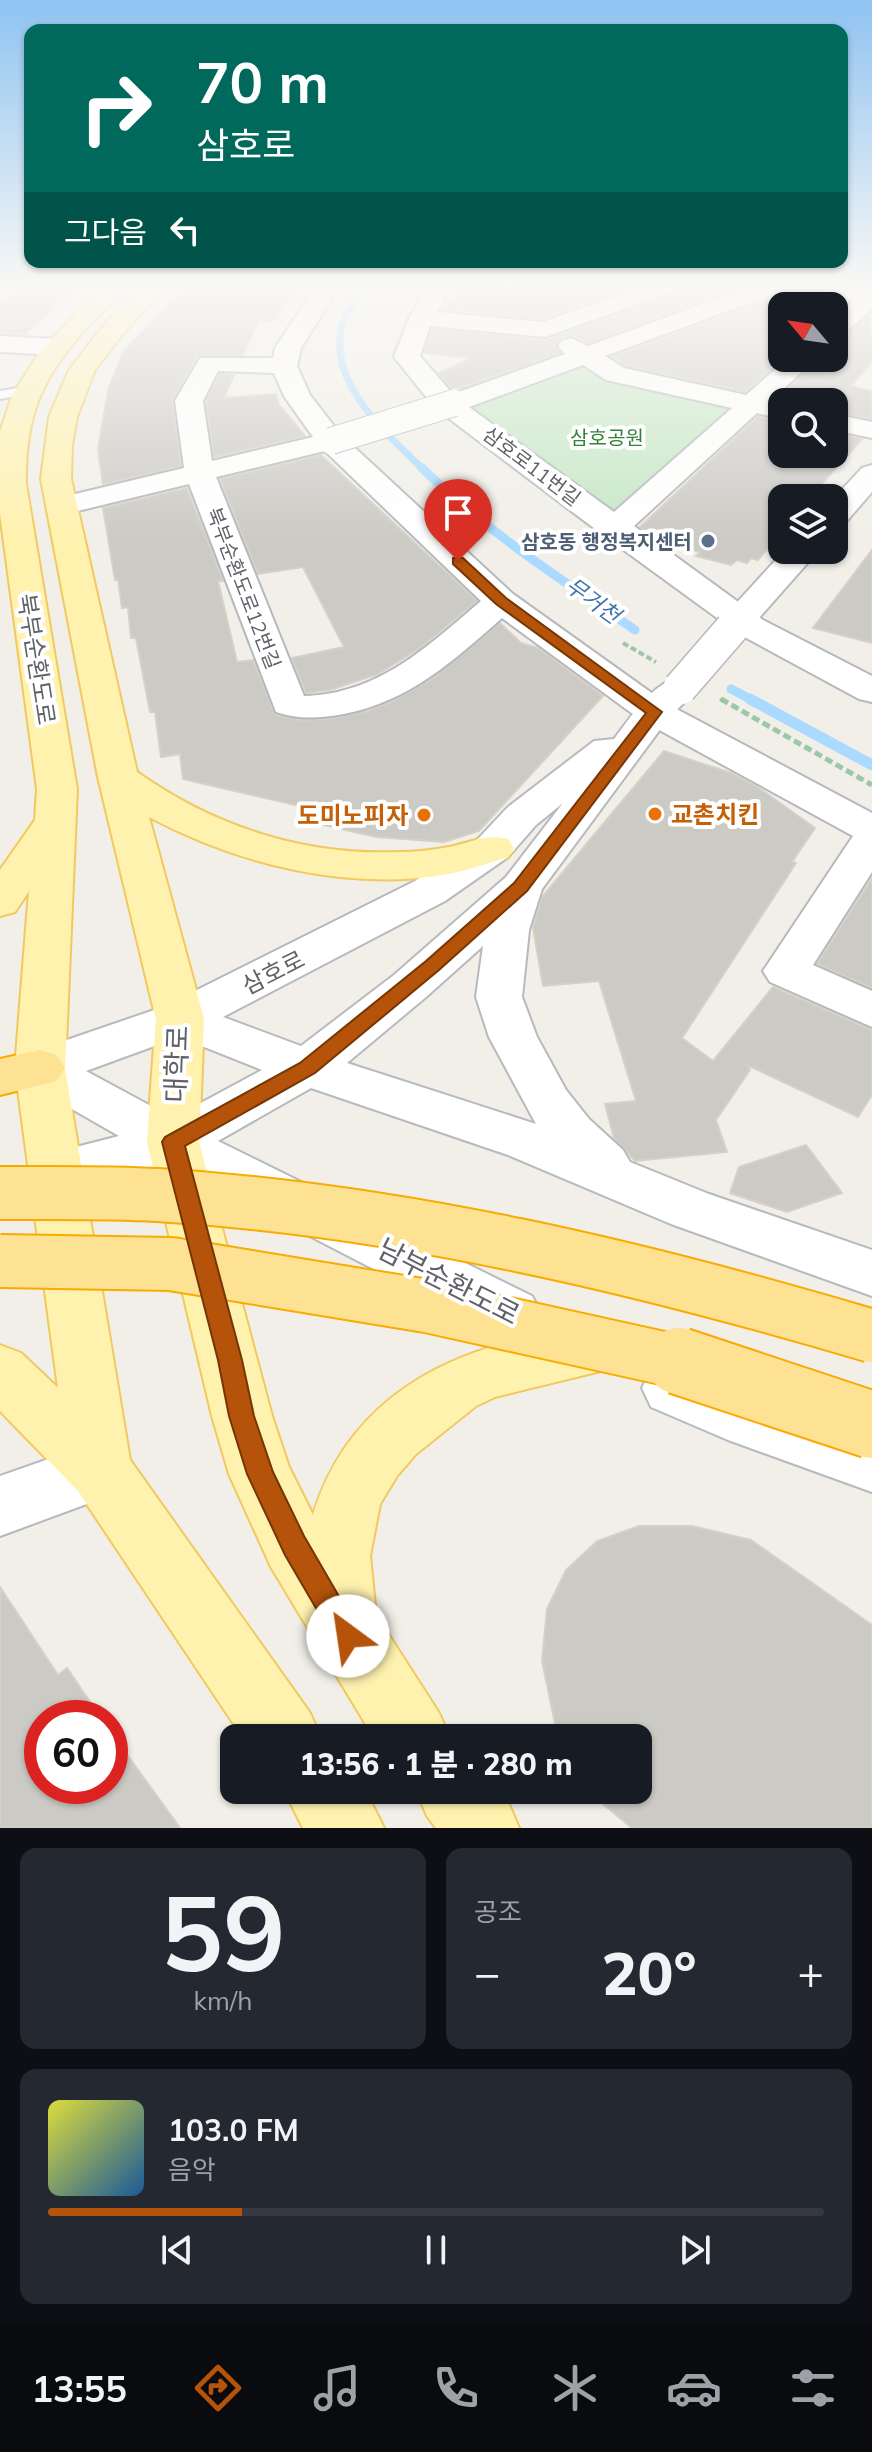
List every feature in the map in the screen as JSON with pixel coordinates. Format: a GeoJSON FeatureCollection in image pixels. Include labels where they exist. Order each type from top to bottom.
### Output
{"type":"FeatureCollection","features":[{"type":"Feature","properties":{"kind":"highway"},"geometry":{"type":"LineString","coordinates":[[0,1193],[56,1172]]}},
{"type":"Feature","properties":{"kind":"highway"},"geometry":{"type":"LineString","coordinates":[[0,1193],[180,1196],[386,1221],[589,1260],[872,1336]]}},
{"type":"Feature","properties":{"kind":"highway"},"geometry":{"type":"LineString","coordinates":[[0,1261],[171,1264],[427,1306],[673,1359],[872,1425]]}},
{"type":"Feature","properties":{"kind":"main road","name":"북부순환도로"},"geometry":{"type":"LineString","coordinates":[[20,1072],[56,818],[57,789],[7,508],[17,416],[14,393],[35,370]]}},
{"type":"Feature","properties":{"kind":"main road"},"geometry":{"type":"LineString","coordinates":[[83,370],[71,387],[61,413],[56,443],[56,479],[118,777],[140,796],[194,826],[309,859],[394,867],[466,859],[493,848]]}},
{"type":"Feature","properties":{"kind":"main road","name":"대학로"},"geometry":{"type":"LineString","coordinates":[[118,777],[180,1019],[173,1142],[242,1416],[260,1474],[294,1545],[405,1724]]}},
{"type":"Feature","properties":{"kind":"main road"},"geometry":{"type":"LineString","coordinates":[[0,902],[56,818]]}},
{"type":"Feature","properties":{"kind":"main road"},"geometry":{"type":"LineString","coordinates":[[20,1072],[56,1172],[100,1470]]}},
{"type":"Feature","properties":{"kind":"main road"},"geometry":{"type":"LineString","coordinates":[[348,1636],[337,1588],[337,1541],[346,1505],[365,1468],[393,1433],[431,1403],[469,1380],[588,1351]]}},
{"type":"Feature","properties":{"kind":"main road"},"geometry":{"type":"LineString","coordinates":[[0,1371],[100,1470],[275,1724]]}},
{"type":"Feature","properties":{"kind":"main road"},"geometry":{"type":"LineString","coordinates":[[331,1804],[347,1828]]}},
{"type":"Feature","properties":{"kind":"main road"},"geometry":{"type":"LineString","coordinates":[[464,1804],[482,1828]]}},
{"type":"Feature","properties":{"kind":"street","name":"북부순환도로12번길"},"geometry":{"type":"LineString","coordinates":[[205,370],[189,401],[199,472],[289,704],[299,708],[358,701],[403,683],[501,601]]}},
{"type":"Feature","properties":{"kind":"street"},"geometry":{"type":"LineString","coordinates":[[286,370],[297,396],[331,441],[501,601],[667,700],[872,830]]}},
{"type":"Feature","properties":{"kind":"street","name":"삼호로11번길"},"geometry":{"type":"LineString","coordinates":[[418,370],[445,402],[737,623],[872,691]]}},
{"type":"Feature","properties":{"kind":"street"},"geometry":{"type":"LineString","coordinates":[[61,506],[331,441],[454,403],[543,370]]}},
{"type":"Feature","properties":{"kind":"street"},"geometry":{"type":"LineString","coordinates":[[609,370],[768,407]]}},
{"type":"Feature","properties":{"kind":"street"},"geometry":{"type":"LineString","coordinates":[[614,528],[787,372]]}},
{"type":"Feature","properties":{"kind":"street"},"geometry":{"type":"LineString","coordinates":[[848,425],[872,430]]}},
{"type":"Feature","properties":{"kind":"street"},"geometry":{"type":"LineString","coordinates":[[848,504],[867,487]]}},
{"type":"Feature","properties":{"kind":"street"},"geometry":{"type":"LineString","coordinates":[[56,1172],[173,1142],[307,1068],[410,986],[521,887],[667,700],[790,564]]}},
{"type":"Feature","properties":{"kind":"street","name":"삼호로"},"geometry":{"type":"LineString","coordinates":[[20,1072],[180,1019],[430,891],[493,848],[522,816],[667,700]]}},
{"type":"Feature","properties":{"kind":"street"},"geometry":{"type":"LineString","coordinates":[[872,839],[786,971],[872,1010]]}},
{"type":"Feature","properties":{"kind":"street"},"geometry":{"type":"LineString","coordinates":[[521,887],[507,930],[499,997],[513,1037],[548,1103],[571,1133],[602,1162],[647,1192]]}},
{"type":"Feature","properties":{"kind":"street"},"geometry":{"type":"LineString","coordinates":[[180,1019],[307,1068],[526,1141],[647,1192],[872,1273]]}},
{"type":"Feature","properties":{"kind":"street","name":"남부순환도로"},"geometry":{"type":"LineString","coordinates":[[20,1072],[173,1142],[588,1351],[749,1421],[872,1463]]}},
{"type":"Feature","properties":{"kind":"street"},"geometry":{"type":"LineString","coordinates":[[0,1506],[100,1470]]}},
{"type":"Feature","properties":{"kind":"green space","name":"삼호공원"},"geometry":{"type":"Polygon","coordinates":[[[560,370],[616,370],[735,405],[611,516],[469,408],[471,404],[560,370]]]}},
{"type":"Feature","properties":{"kind":"building"},"geometry":{"type":"Polygon","coordinates":[[[116,370],[189,370],[172,401],[181,466],[103,484],[98,450],[108,390],[116,370]]]}},
{"type":"Feature","properties":{"kind":"building"},"geometry":{"type":"Polygon","coordinates":[[[445,370],[511,370],[460,388],[451,388],[439,373],[445,370]]]}},
{"type":"Feature","properties":{"kind":"building"},"geometry":{"type":"Polygon","coordinates":[[[649,370],[768,370],[745,392],[649,370]]]}},
{"type":"Feature","properties":{"kind":"building"},"geometry":{"type":"Polygon","coordinates":[[[864,370],[850,386],[872,391],[872,419],[848,414],[848,388],[789,388],[805,372],[864,370]]]}},
{"type":"Feature","properties":{"kind":"building"},"geometry":{"type":"Polygon","coordinates":[[[220,374],[234,375],[224,398],[276,394],[279,405],[305,436],[214,457],[206,402],[220,374]]]}},
{"type":"Feature","properties":{"kind":"building"},"geometry":{"type":"Polygon","coordinates":[[[758,416],[768,419],[768,468],[836,468],[822,484],[768,484],[768,548],[758,560],[751,558],[747,563],[737,560],[731,565],[696,556],[700,552],[661,542],[640,527],[758,416]]]}},
{"type":"Feature","properties":{"kind":"building"},"geometry":{"type":"Polygon","coordinates":[[[848,436],[862,439],[848,455],[848,436]]]}},
{"type":"Feature","properties":{"kind":"building"},"geometry":{"type":"Polygon","coordinates":[[[321,455],[477,601],[420,648],[378,674],[330,690],[306,693],[292,658],[344,647],[303,567],[258,574],[220,479],[321,455]]]}},
{"type":"Feature","properties":{"kind":"building"},"geometry":{"type":"Polygon","coordinates":[[[187,488],[223,581],[218,581],[237,662],[253,660],[275,715],[301,720],[327,719],[368,711],[391,702],[431,680],[500,623],[521,643],[538,648],[603,696],[479,831],[444,842],[376,837],[306,821],[304,807],[183,779],[180,754],[161,757],[155,712],[150,712],[136,638],[131,638],[128,607],[122,608],[118,579],[115,580],[103,508],[187,488]]]}},
{"type":"Feature","properties":{"kind":"building"},"geometry":{"type":"Polygon","coordinates":[[[872,550],[872,643],[813,628],[872,550]]]}},
{"type":"Feature","properties":{"kind":"building"},"geometry":{"type":"Polygon","coordinates":[[[664,751],[731,773],[759,788],[815,828],[792,862],[796,863],[682,1038],[713,1061],[773,987],[872,1030],[872,1095],[858,1117],[747,1065],[750,1070],[716,1120],[727,1152],[635,1161],[614,1138],[605,1104],[636,1101],[599,981],[543,986],[533,928],[542,897],[664,751]]]}},
{"type":"Feature","properties":{"kind":"building"},"geometry":{"type":"Polygon","coordinates":[[[872,878],[872,988],[817,964],[872,878]]]}},
{"type":"Feature","properties":{"kind":"building"},"geometry":{"type":"Polygon","coordinates":[[[806,1145],[842,1193],[787,1212],[730,1193],[739,1167],[806,1145]]]}},
{"type":"Feature","properties":{"kind":"building"},"geometry":{"type":"Polygon","coordinates":[[[639,1526],[692,1526],[751,1540],[872,1625],[872,1828],[632,1828],[603,1804],[652,1804],[652,1724],[555,1724],[542,1661],[547,1609],[566,1570],[597,1541],[639,1526]]]}},
{"type":"Feature","properties":{"kind":"building"},"geometry":{"type":"Polygon","coordinates":[[[0,1587],[58,1675],[67,1668],[89,1700],[24,1700],[24,1804],[128,1804],[128,1756],[180,1828],[0,1828],[0,1587]]]}},
{"type":"Feature","properties":{"kind":"waterway","name":"무거천"},"geometry":{"type":"LineString","coordinates":[[345,370],[361,402],[376,421],[424,470]]}},
{"type":"Feature","properties":{"kind":"waterway","name":"무거천"},"geometry":{"type":"LineString","coordinates":[[422,468],[498,533],[635,630]]}},
{"type":"Feature","properties":{"kind":"waterway","name":"무거천"},"geometry":{"type":"LineString","coordinates":[[731,689],[754,701]]}},
{"type":"Feature","properties":{"kind":"waterway","name":"무거천"},"geometry":{"type":"LineString","coordinates":[[750,699],[872,765]]}},
{"type":"Feature","properties":{"kind":"place","name":"삼호동 행정복지센터"},"geometry":{"type":"Point","coordinates":[708,541]}},
{"type":"Feature","properties":{"kind":"place","name":"교촌치킨"},"geometry":{"type":"Point","coordinates":[655,814]}},
{"type":"Feature","properties":{"kind":"place","name":"도미노피자"},"geometry":{"type":"Point","coordinates":[424,815]}},
{"type":"Feature","properties":{"kind":"route"},"geometry":{"type":"LineString","coordinates":[[348,1636],[294,1545],[260,1474],[242,1416],[173,1142],[307,1068],[410,986],[521,887],[654,712],[501,601],[458,561]]}}]}
